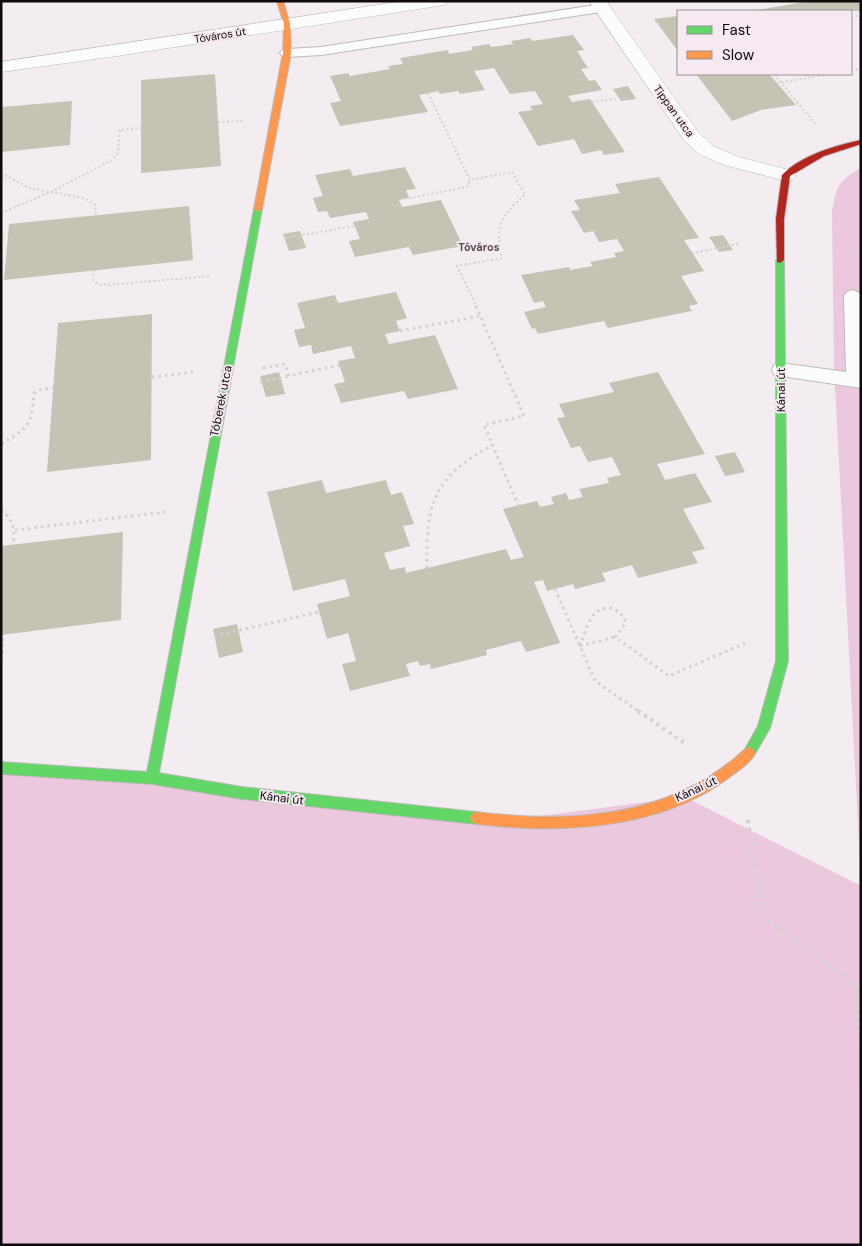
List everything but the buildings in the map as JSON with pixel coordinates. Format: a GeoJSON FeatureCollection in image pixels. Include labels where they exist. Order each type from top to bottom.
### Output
{"type":"FeatureCollection","features":[{"type":"Feature","properties":{"kind":"street","name":"Tóberek utca"},"geometry":{"type":"LineString","coordinates":[[152,778],[287,53],[287,24],[280,1]]}},
{"type":"Feature","properties":{"kind":"street","name":"Tóváros út"},"geometry":{"type":"LineString","coordinates":[[1,67],[117,51],[438,1]]}},
{"type":"Feature","properties":{"kind":"street","name":"Tippan utca"},"geometry":{"type":"LineString","coordinates":[[599,5],[691,136],[706,150],[731,161],[786,175]]}},
{"type":"Feature","properties":{"kind":"street"},"geometry":{"type":"LineString","coordinates":[[786,175],[802,162],[820,153],[861,142]]}},
{"type":"Feature","properties":{"kind":"street","name":"Kánai út"},"geometry":{"type":"LineString","coordinates":[[1,768],[152,778],[242,793],[503,822],[575,822],[635,812],[685,797],[717,781],[746,757],[764,728],[782,661],[780,219],[786,175]]}},
{"type":"Feature","properties":{"kind":"lane"},"geometry":{"type":"LineString","coordinates":[[287,53],[321,51],[599,5]]}},
{"type":"Feature","properties":{"kind":"lane"},"geometry":{"type":"LineString","coordinates":[[781,370],[859,381],[853,296]]}},
{"type":"Feature","properties":{"kind":"path"},"geometry":{"type":"LineString","coordinates":[[775,75],[822,132]]}},
{"type":"Feature","properties":{"kind":"path"},"geometry":{"type":"LineString","coordinates":[[777,83],[825,75]]}},
{"type":"Feature","properties":{"kind":"path"},"geometry":{"type":"LineString","coordinates":[[409,198],[467,187],[470,180],[428,93]]}},
{"type":"Feature","properties":{"kind":"path"},"geometry":{"type":"LineString","coordinates":[[592,102],[629,96]]}},
{"type":"Feature","properties":{"kind":"path"},"geometry":{"type":"LineString","coordinates":[[218,122],[245,121]]}},
{"type":"Feature","properties":{"kind":"path"},"geometry":{"type":"LineString","coordinates":[[1,214],[53,192],[112,160],[118,153],[120,130],[142,128]]}},
{"type":"Feature","properties":{"kind":"path"},"geometry":{"type":"LineString","coordinates":[[470,180],[512,172],[525,195],[510,206],[499,224],[497,240],[502,258],[457,266],[481,316],[524,416],[484,424],[518,505]]}},
{"type":"Feature","properties":{"kind":"path"},"geometry":{"type":"LineString","coordinates":[[1,173],[29,188],[84,198],[95,205],[96,215]]}},
{"type":"Feature","properties":{"kind":"path"},"geometry":{"type":"LineString","coordinates":[[278,239],[355,226]]}},
{"type":"Feature","properties":{"kind":"path"},"geometry":{"type":"LineString","coordinates":[[692,253],[739,244]]}},
{"type":"Feature","properties":{"kind":"path"},"geometry":{"type":"LineString","coordinates":[[94,270],[94,280],[98,284],[108,286],[212,276]]}},
{"type":"Feature","properties":{"kind":"path"},"geometry":{"type":"LineString","coordinates":[[400,331],[481,316]]}},
{"type":"Feature","properties":{"kind":"path"},"geometry":{"type":"LineString","coordinates":[[262,368],[285,364],[289,376]]}},
{"type":"Feature","properties":{"kind":"path"},"geometry":{"type":"LineString","coordinates":[[252,384],[340,365]]}},
{"type":"Feature","properties":{"kind":"path"},"geometry":{"type":"LineString","coordinates":[[152,377],[202,371]]}},
{"type":"Feature","properties":{"kind":"path"},"geometry":{"type":"LineString","coordinates":[[1,444],[26,430],[31,424],[34,393],[39,390],[53,388]]}},
{"type":"Feature","properties":{"kind":"path"},"geometry":{"type":"LineString","coordinates":[[427,568],[426,532],[430,507],[440,484],[479,452],[493,445]]}},
{"type":"Feature","properties":{"kind":"path"},"geometry":{"type":"LineString","coordinates":[[1,510],[6,512],[15,530],[12,545]]}},
{"type":"Feature","properties":{"kind":"path"},"geometry":{"type":"LineString","coordinates":[[15,530],[173,511]]}},
{"type":"Feature","properties":{"kind":"path"},"geometry":{"type":"LineString","coordinates":[[555,589],[595,681],[686,744]]}},
{"type":"Feature","properties":{"kind":"path"},"geometry":{"type":"LineString","coordinates":[[606,607],[614,608],[623,614],[626,623],[615,637],[580,646],[588,623],[598,611],[606,607]]}},
{"type":"Feature","properties":{"kind":"path"},"geometry":{"type":"LineString","coordinates":[[211,637],[319,612]]}},
{"type":"Feature","properties":{"kind":"path"},"geometry":{"type":"LineString","coordinates":[[1,660],[3,634]]}},
{"type":"Feature","properties":{"kind":"path"},"geometry":{"type":"LineString","coordinates":[[615,637],[669,676],[746,643]]}},
{"type":"Feature","properties":{"kind":"path"},"geometry":{"type":"LineString","coordinates":[[748,820],[762,915],[857,987],[861,1095]]}},
{"type":"Feature","properties":{"kind":"shaded area"},"geometry":{"type":"Polygon","coordinates":[[[861,168],[861,881],[834,367],[832,213],[835,197],[842,181],[861,168]]]}},
{"type":"Feature","properties":{"kind":"shaded area"},"geometry":{"type":"Polygon","coordinates":[[[1,768],[503,821],[685,797],[861,886],[861,1245],[1,1245],[1,768]]]}},
{"type":"Feature","properties":{"kind":"traffic: fast"},"geometry":{"type":"LineString","coordinates":[[152,778],[258,209]]}},
{"type":"Feature","properties":{"kind":"traffic: fast"},"geometry":{"type":"LineString","coordinates":[[749,753],[764,728],[782,661],[780,260]]}},
{"type":"Feature","properties":{"kind":"traffic: fast"},"geometry":{"type":"LineString","coordinates":[[1,768],[152,778],[242,793],[476,818]]}},
{"type":"Feature","properties":{"kind":"traffic: slow"},"geometry":{"type":"LineString","coordinates":[[258,209],[287,53],[287,24],[280,1]]}},
{"type":"Feature","properties":{"kind":"traffic: slow"},"geometry":{"type":"LineString","coordinates":[[476,818],[526,823],[563,823],[616,817],[658,806],[698,790],[716,780],[749,753]]}},
{"type":"Feature","properties":{"kind":"traffic: jam"},"geometry":{"type":"LineString","coordinates":[[780,260],[780,219],[786,175],[803,163],[822,154],[861,142]]}},
{"type":"Feature","properties":{"kind":"district","name":"Tóváros"},"geometry":{"type":"Point","coordinates":[479,247]}}]}
